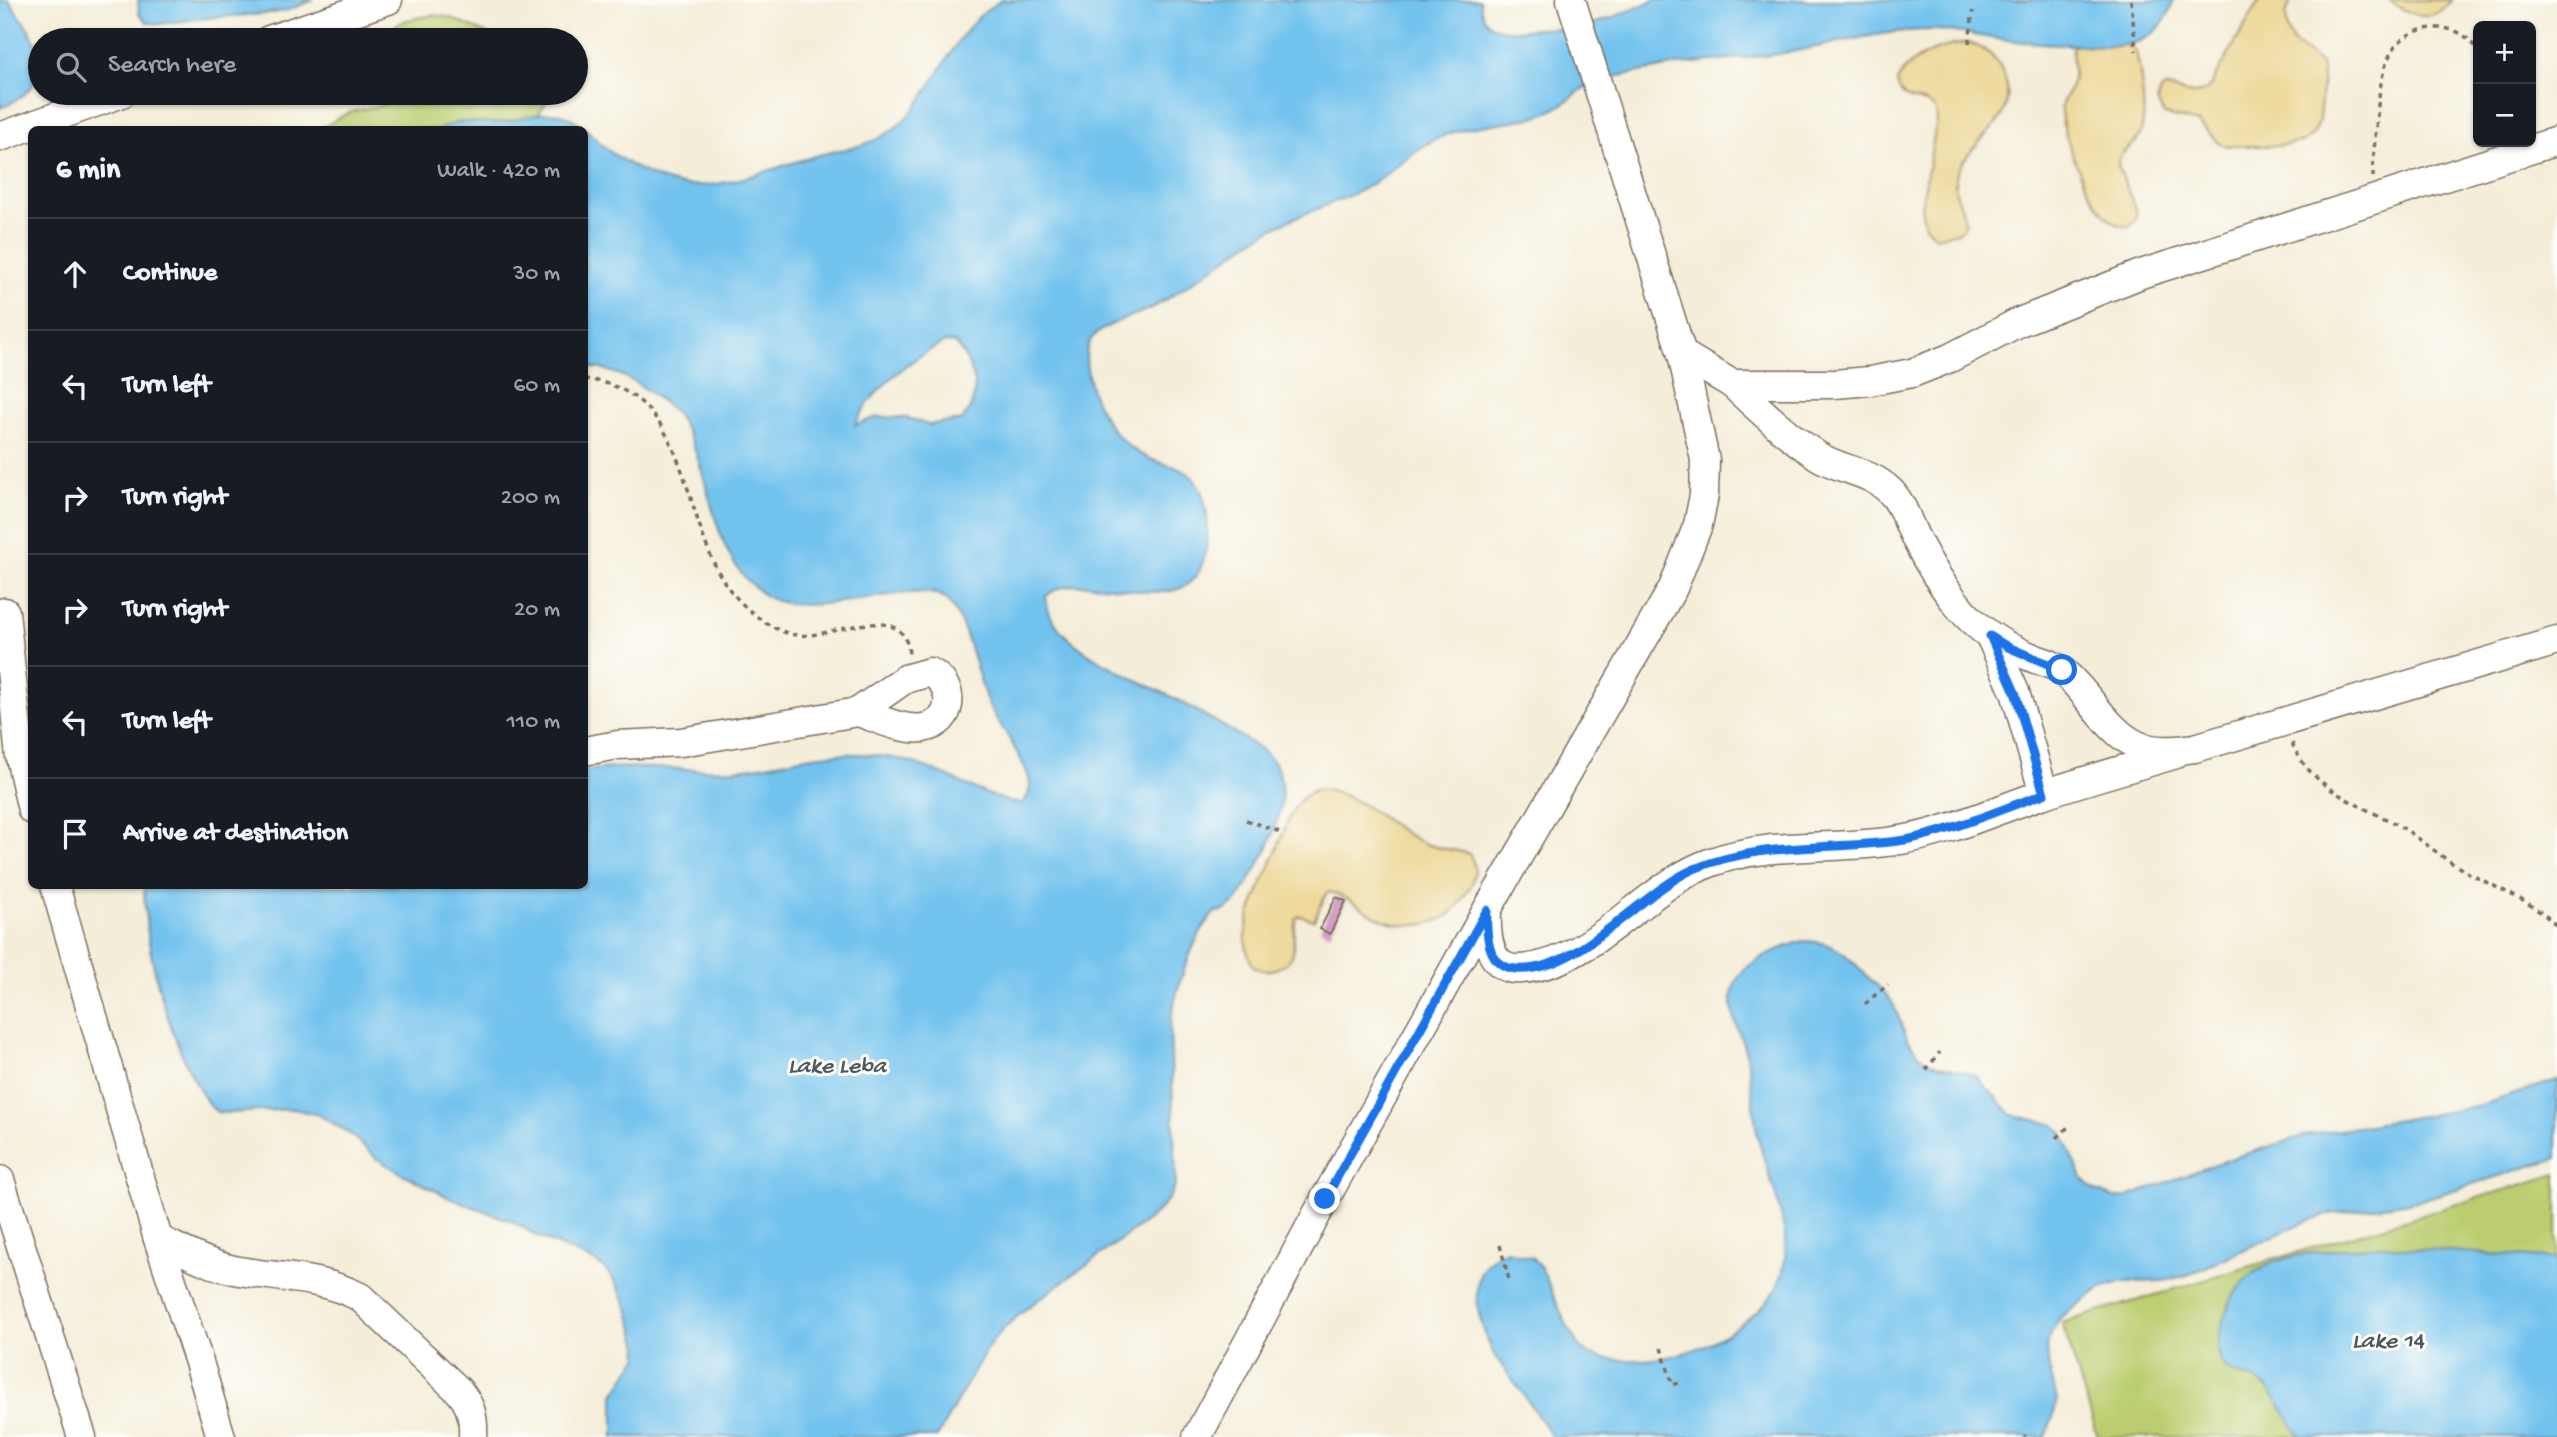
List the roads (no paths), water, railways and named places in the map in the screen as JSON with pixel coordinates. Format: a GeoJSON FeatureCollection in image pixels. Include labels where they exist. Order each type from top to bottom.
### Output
{"type":"FeatureCollection","features":[{"type":"Feature","properties":{"kind":"street"},"geometry":{"type":"LineString","coordinates":[[305,28],[388,0]]}},
{"type":"Feature","properties":{"kind":"street"},"geometry":{"type":"LineString","coordinates":[[1196,1437],[1325,1199],[1487,910],[1663,607],[1692,545],[1704,495],[1704,460],[1682,354],[1574,12]]}},
{"type":"Feature","properties":{"kind":"street"},"geometry":{"type":"LineString","coordinates":[[28,126],[88,105]]}},
{"type":"Feature","properties":{"kind":"street"},"geometry":{"type":"LineString","coordinates":[[0,136],[28,126]]}},
{"type":"Feature","properties":{"kind":"street"},"geometry":{"type":"LineString","coordinates":[[1732,384],[1834,384],[1912,373],[1950,358],[2017,323],[2071,300],[2197,255],[2557,141]]}},
{"type":"Feature","properties":{"kind":"street"},"geometry":{"type":"LineString","coordinates":[[1682,354],[1732,384],[1816,455],[1877,481],[1889,490],[1898,500],[1926,559],[1941,583],[1958,605],[1990,636],[2008,647],[2062,670],[2118,731],[2138,746],[2162,750],[2195,748]]}},
{"type":"Feature","properties":{"kind":"street"},"geometry":{"type":"LineString","coordinates":[[2,608],[28,661]]}},
{"type":"Feature","properties":{"kind":"street"},"geometry":{"type":"LineString","coordinates":[[2,608],[20,757],[28,792]]}},
{"type":"Feature","properties":{"kind":"street"},"geometry":{"type":"LineString","coordinates":[[1990,636],[2015,692],[2044,794]]}},
{"type":"Feature","properties":{"kind":"street"},"geometry":{"type":"LineString","coordinates":[[1487,910],[1486,932],[1496,960],[1511,969],[1544,965],[1606,932],[1664,886],[1710,862],[1750,853],[1829,844],[1900,841],[2195,748],[2557,641]]}},
{"type":"Feature","properties":{"kind":"street"},"geometry":{"type":"LineString","coordinates":[[588,750],[618,745],[681,742],[858,712],[912,677],[930,672],[939,676],[946,687],[949,704],[946,715],[934,726],[919,729],[858,712]]}},
{"type":"Feature","properties":{"kind":"street"},"geometry":{"type":"LineString","coordinates":[[58,889],[158,1240],[221,1437]]}},
{"type":"Feature","properties":{"kind":"street"},"geometry":{"type":"LineString","coordinates":[[0,1180],[82,1437]]}},
{"type":"Feature","properties":{"kind":"street"},"geometry":{"type":"LineString","coordinates":[[158,1240],[216,1266],[240,1272],[319,1282],[360,1297],[468,1402],[474,1437]]}},
{"type":"Feature","properties":{"kind":"water"},"geometry":{"type":"Polygon","coordinates":[[[0,0],[9,0],[28,28],[28,90],[0,108],[0,0]]]}},
{"type":"Feature","properties":{"kind":"water"},"geometry":{"type":"Polygon","coordinates":[[[138,0],[314,0],[285,11],[158,24],[147,22],[139,14],[138,0]]]}},
{"type":"Feature","properties":{"kind":"water","name":"Lake Leba"},"geometry":{"type":"Polygon","coordinates":[[[1001,0],[1480,0],[1481,11],[1491,25],[1515,31],[1568,29],[1590,25],[1655,0],[2174,0],[2168,16],[2159,28],[2139,41],[2124,45],[2095,47],[1914,30],[1873,35],[1792,52],[1666,67],[1606,79],[1581,89],[1559,107],[1539,115],[1470,128],[1434,140],[1416,150],[1367,187],[1277,226],[1169,298],[1107,327],[1094,336],[1089,343],[1086,358],[1091,388],[1104,417],[1123,441],[1135,450],[1186,472],[1195,480],[1205,504],[1206,548],[1199,571],[1186,585],[1169,591],[1149,592],[1105,586],[1063,587],[1046,596],[1050,614],[1060,630],[1094,657],[1258,747],[1276,766],[1282,792],[1277,821],[1266,850],[1239,898],[1229,908],[1215,912],[1206,923],[1191,952],[1175,1001],[1170,1030],[1176,1183],[1174,1189],[1165,1204],[1148,1220],[1027,1308],[1003,1329],[988,1347],[937,1437],[614,1437],[614,1394],[638,1358],[639,1346],[628,1308],[607,1271],[596,1262],[535,1235],[514,1222],[450,1198],[403,1174],[376,1158],[349,1133],[319,1115],[294,1109],[217,1112],[209,1105],[195,1081],[162,1000],[149,942],[144,889],[588,889],[588,771],[604,769],[734,769],[812,756],[869,755],[913,763],[987,794],[1022,803],[1030,789],[1030,781],[1020,757],[989,706],[960,620],[946,599],[934,593],[914,593],[808,605],[785,603],[766,596],[746,578],[731,558],[689,436],[676,414],[633,381],[610,371],[588,367],[588,131],[602,145],[638,169],[677,184],[694,186],[746,178],[858,146],[883,136],[912,112],[953,49],[982,14],[1001,0]],[[945,342],[919,357],[893,376],[871,400],[855,425],[877,417],[908,418],[928,425],[962,420],[973,402],[974,382],[972,371],[955,343],[945,342]]]}},
{"type":"Feature","properties":{"kind":"water","name":"Lake Leba"},"geometry":{"type":"Polygon","coordinates":[[[552,113],[582,126],[447,126],[460,123],[497,123],[552,113]]]}},
{"type":"Feature","properties":{"kind":"water"},"geometry":{"type":"Polygon","coordinates":[[[1803,941],[1834,947],[1884,991],[1893,1004],[1907,1038],[1927,1061],[1977,1077],[2012,1115],[2053,1124],[2062,1132],[2082,1178],[2093,1190],[2115,1198],[2127,1197],[2229,1159],[2304,1136],[2476,1107],[2557,1080],[2557,1158],[2418,1201],[2335,1213],[2309,1220],[2188,1275],[2163,1281],[2120,1282],[2101,1288],[2060,1318],[2051,1333],[2047,1344],[2048,1362],[2057,1400],[2045,1437],[1552,1437],[1491,1348],[1478,1307],[1479,1279],[1484,1268],[1493,1258],[1507,1251],[1532,1258],[1540,1266],[1574,1338],[1587,1353],[1605,1358],[1638,1360],[1683,1353],[1725,1335],[1765,1304],[1782,1276],[1785,1238],[1777,1198],[1757,1131],[1749,1068],[1735,1019],[1732,996],[1741,974],[1758,959],[1803,941]]]}},
{"type":"Feature","properties":{"kind":"water","name":"Lake 14"},"geometry":{"type":"Polygon","coordinates":[[[2382,1246],[2557,1259],[2557,1437],[2301,1437],[2263,1384],[2232,1373],[2221,1362],[2218,1346],[2224,1318],[2237,1291],[2252,1275],[2280,1260],[2296,1256],[2382,1246]]]}}]}
